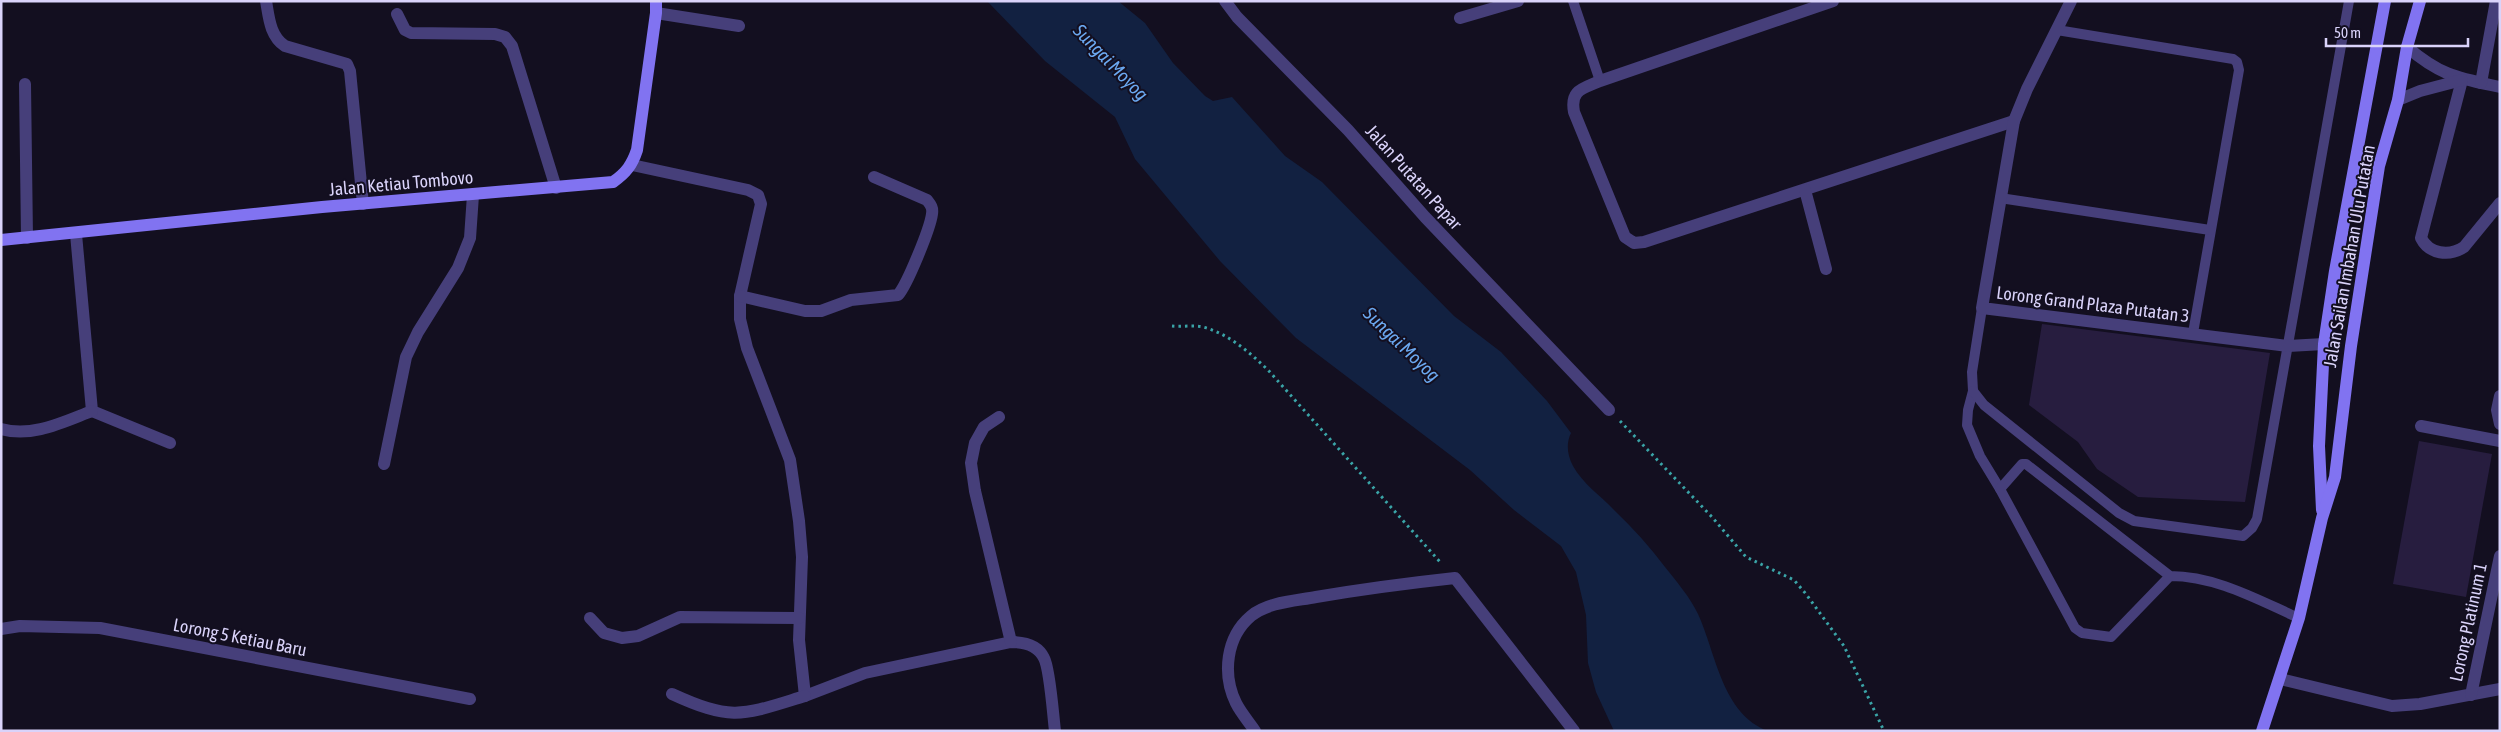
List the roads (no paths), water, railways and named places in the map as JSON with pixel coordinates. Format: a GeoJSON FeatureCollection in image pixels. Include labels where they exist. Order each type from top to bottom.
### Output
{"type":"FeatureCollection","features":[{"type":"Feature","properties":{"kind":"street"},"geometry":{"type":"LineString","coordinates":[[266,1],[273,34],[278,41],[285,46],[347,64],[350,71],[363,204]]}},
{"type":"Feature","properties":{"kind":"street","name":"Jalan Putatan Papar"},"geometry":{"type":"LineString","coordinates":[[1225,1],[1237,17],[1348,130],[1486,282],[1609,410]]}},
{"type":"Feature","properties":{"kind":"street"},"geometry":{"type":"LineString","coordinates":[[1460,18],[1518,1]]}},
{"type":"Feature","properties":{"kind":"street"},"geometry":{"type":"LineString","coordinates":[[1834,1],[1600,81],[1577,91],[1572,101],[1574,112],[1625,237],[1634,243],[1644,242],[2014,121]]}},
{"type":"Feature","properties":{"kind":"street"},"geometry":{"type":"LineString","coordinates":[[1982,308],[2014,121],[2027,89],[2072,1]]}},
{"type":"Feature","properties":{"kind":"street","name":"Jalan Sailan Imbahan Ulu Putatan"},"geometry":{"type":"LineString","coordinates":[[2322,518],[2319,446],[2324,344],[2335,271],[2385,1]]}},
{"type":"Feature","properties":{"kind":"street","name":"Jalan Sailan Imbahan Ulu Putatan"},"geometry":{"type":"LineString","coordinates":[[2262,731],[2299,618],[2322,518],[2335,477],[2351,346],[2380,166],[2398,100],[2407,47],[2420,1]]}},
{"type":"Feature","properties":{"kind":"street"},"geometry":{"type":"LineString","coordinates":[[2482,83],[2496,1]]}},
{"type":"Feature","properties":{"kind":"street"},"geometry":{"type":"LineString","coordinates":[[739,26],[656,7],[641,133],[632,165],[748,190],[758,195],[762,204],[740,296],[740,319],[746,348],[790,460],[802,557],[799,640],[805,696]]}},
{"type":"Feature","properties":{"kind":"street"},"geometry":{"type":"LineString","coordinates":[[396,14],[405,30],[411,33],[495,34],[505,37],[512,46],[556,188]]}},
{"type":"Feature","properties":{"kind":"street"},"geometry":{"type":"LineString","coordinates":[[2407,47],[2426,64],[2462,80],[2500,87]]}},
{"type":"Feature","properties":{"kind":"street"},"geometry":{"type":"LineString","coordinates":[[2398,100],[2420,90],[2462,80]]}},
{"type":"Feature","properties":{"kind":"street"},"geometry":{"type":"LineString","coordinates":[[2462,80],[2421,238],[2424,245],[2430,249],[2449,254],[2457,252],[2464,247],[2500,203]]}},
{"type":"Feature","properties":{"kind":"street"},"geometry":{"type":"LineString","coordinates":[[25,84],[27,238]]}},
{"type":"Feature","properties":{"kind":"street","name":"Jalan Ketiau Tombovo"},"geometry":{"type":"LineString","coordinates":[[1,240],[363,204],[613,182],[624,175],[632,165]]}},
{"type":"Feature","properties":{"kind":"street"},"geometry":{"type":"LineString","coordinates":[[740,296],[821,311],[851,300],[898,295],[904,289],[922,243],[932,216],[932,207],[927,200],[874,177]]}},
{"type":"Feature","properties":{"kind":"street"},"geometry":{"type":"LineString","coordinates":[[1805,190],[1826,269]]}},
{"type":"Feature","properties":{"kind":"street"},"geometry":{"type":"LineString","coordinates":[[384,464],[406,357],[418,332],[458,268],[470,238],[473,195]]}},
{"type":"Feature","properties":{"kind":"street"},"geometry":{"type":"LineString","coordinates":[[76,234],[92,412]]}},
{"type":"Feature","properties":{"kind":"street","name":"Lorong Grand Plaza Putatan 3"},"geometry":{"type":"LineString","coordinates":[[1982,308],[2288,346],[2324,344]]}},
{"type":"Feature","properties":{"kind":"street"},"geometry":{"type":"LineString","coordinates":[[2500,396],[2496,410],[2500,424]]}},
{"type":"Feature","properties":{"kind":"street"},"geometry":{"type":"LineString","coordinates":[[1,429],[13,433],[30,433],[92,412],[170,443]]}},
{"type":"Feature","properties":{"kind":"street"},"geometry":{"type":"LineString","coordinates":[[999,417],[984,427],[975,443],[971,464],[974,491],[1011,642]]}},
{"type":"Feature","properties":{"kind":"street"},"geometry":{"type":"LineString","coordinates":[[2421,426],[2500,442]]}},
{"type":"Feature","properties":{"kind":"street","name":"Lorong Platinum 1"},"geometry":{"type":"LineString","coordinates":[[2471,695],[2498,576],[2500,556]]}},
{"type":"Feature","properties":{"kind":"street"},"geometry":{"type":"LineString","coordinates":[[1255,731],[1236,704],[1228,683],[1228,658],[1236,634],[1252,616],[1274,605],[1376,587],[1456,578],[1574,731]]}},
{"type":"Feature","properties":{"kind":"street"},"geometry":{"type":"LineString","coordinates":[[590,618],[604,633],[622,638],[638,636],[680,617],[799,618]]}},
{"type":"Feature","properties":{"kind":"street","name":"Lorong 5 Ketiau Baru"},"geometry":{"type":"LineString","coordinates":[[1,629],[20,626],[100,628],[470,699]]}},
{"type":"Feature","properties":{"kind":"street"},"geometry":{"type":"LineString","coordinates":[[672,694],[704,709],[727,714],[750,713],[805,696],[865,673],[1011,642],[1022,642],[1036,648],[1044,658],[1055,731]]}},
{"type":"Feature","properties":{"kind":"street"},"geometry":{"type":"LineString","coordinates":[[2280,679],[2392,706],[2420,704],[2500,689]]}},
{"type":"Feature","properties":{"kind":"lane"},"geometry":{"type":"LineString","coordinates":[[1573,1],[1600,81]]}},
{"type":"Feature","properties":{"kind":"lane"},"geometry":{"type":"LineString","coordinates":[[1973,391],[1984,405],[2120,513],[2134,521],[2243,536],[2252,528],[2257,519],[2349,1]]}},
{"type":"Feature","properties":{"kind":"lane"},"geometry":{"type":"LineString","coordinates":[[2057,30],[2233,59],[2237,62],[2239,70],[2193,333]]}},
{"type":"Feature","properties":{"kind":"lane"},"geometry":{"type":"LineString","coordinates":[[2000,198],[2210,230]]}},
{"type":"Feature","properties":{"kind":"lane","name":"Lorong Grand Plaza Putatan 3"},"geometry":{"type":"LineString","coordinates":[[1982,308],[1972,372],[1973,391],[1968,410],[1970,433],[1980,456],[2071,620],[2082,633],[2111,637],[2170,576]]}},
{"type":"Feature","properties":{"kind":"lane"},"geometry":{"type":"LineString","coordinates":[[2000,489],[2022,464],[2026,464],[2170,576],[2190,576],[2218,583],[2299,618]]}},
{"type":"Feature","properties":{"kind":"lane"},"geometry":{"type":"LineString","coordinates":[[2070,498],[2081,482]]}},
{"type":"Feature","properties":{"kind":"water","name":"Sungai Moyog"},"geometry":{"type":"Polygon","coordinates":[[[987,1],[1118,1],[1145,23],[1173,63],[1205,96],[1213,101],[1232,97],[1285,156],[1322,182],[1454,316],[1501,352],[1547,401],[1571,433],[1568,441],[1568,453],[1577,472],[1641,538],[1683,589],[1698,614],[1722,681],[1730,697],[1740,711],[1753,723],[1768,731],[1614,731],[1596,692],[1588,663],[1586,615],[1576,572],[1561,546],[1514,510],[1470,470],[1296,338],[1220,261],[1135,159],[1115,117],[1045,61],[987,1]]]}}]}
